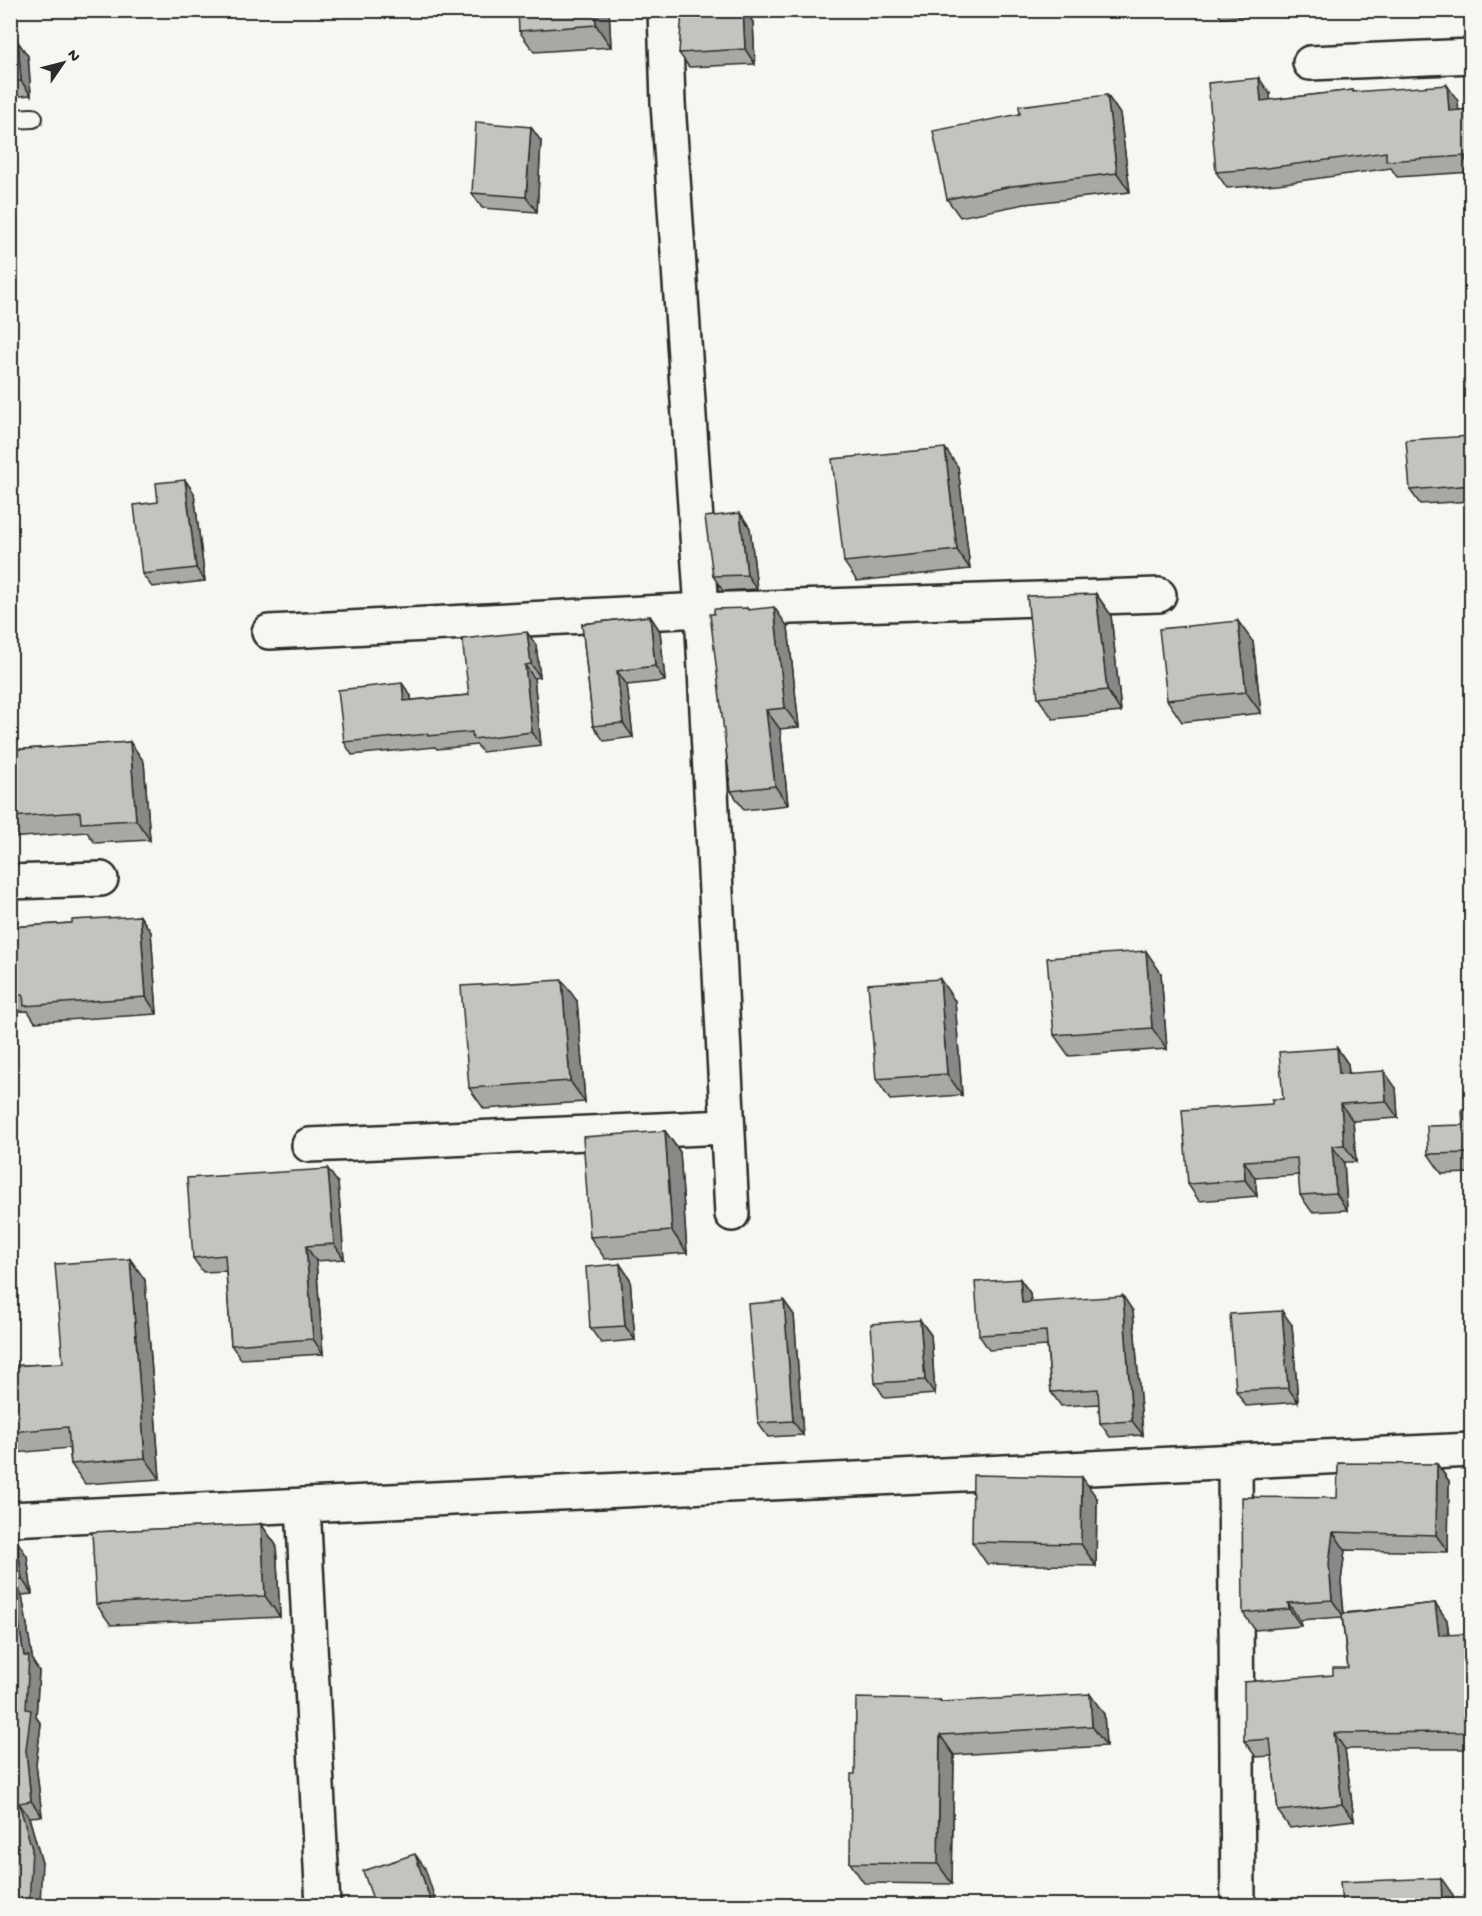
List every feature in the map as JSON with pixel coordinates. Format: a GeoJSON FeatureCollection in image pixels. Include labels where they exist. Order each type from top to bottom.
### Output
{"type":"FeatureCollection","features":[{"type":"Feature","properties":{"kind":"street"},"geometry":{"type":"LineString","coordinates":[[665,10],[668,103],[702,610],[732,1214]]}},
{"type":"Feature","properties":{"kind":"street"},"geometry":{"type":"LineString","coordinates":[[1310,63],[1472,56]]}},
{"type":"Feature","properties":{"kind":"street"},"geometry":{"type":"LineString","coordinates":[[269,632],[702,610],[1159,595]]}},
{"type":"Feature","properties":{"kind":"street"},"geometry":{"type":"LineString","coordinates":[[10,882],[101,879]]}},
{"type":"Feature","properties":{"kind":"street"},"geometry":{"type":"LineString","coordinates":[[309,1146],[727,1127]]}},
{"type":"Feature","properties":{"kind":"street"},"geometry":{"type":"LineString","coordinates":[[10,1519],[1472,1450]]}},
{"type":"Feature","properties":{"kind":"street"},"geometry":{"type":"LineString","coordinates":[[1235,1461],[1238,1905]]}},
{"type":"Feature","properties":{"kind":"street"},"geometry":{"type":"LineString","coordinates":[[303,1504],[323,1905]]}},
{"type":"Feature","properties":{"kind":"lane"},"geometry":{"type":"LineString","coordinates":[[10,119],[33,118]]}},
{"type":"Feature","properties":{"kind":"building"},"geometry":{"type":"Polygon","coordinates":[[[518,10],[595,10],[596,25],[519,31],[518,10]]]}},
{"type":"Feature","properties":{"kind":"building"},"geometry":{"type":"Polygon","coordinates":[[[743,10],[745,49],[679,53],[682,11],[743,10]]]}},
{"type":"Feature","properties":{"kind":"building"},"geometry":{"type":"Polygon","coordinates":[[[10,42],[18,42],[21,81],[10,81],[10,42]]]}},
{"type":"Feature","properties":{"kind":"building"},"geometry":{"type":"Polygon","coordinates":[[[1259,78],[1261,101],[1353,90],[1353,92],[1447,85],[1449,111],[1472,109],[1472,160],[1466,161],[1465,156],[1386,161],[1386,152],[1267,168],[1216,172],[1208,83],[1259,78]]]}},
{"type":"Feature","properties":{"kind":"building"},"geometry":{"type":"Polygon","coordinates":[[[1107,95],[1117,173],[1012,186],[947,199],[933,131],[1020,114],[1019,106],[1107,95]]]}},
{"type":"Feature","properties":{"kind":"building"},"geometry":{"type":"Polygon","coordinates":[[[476,122],[531,127],[526,197],[472,193],[476,122]]]}},
{"type":"Feature","properties":{"kind":"building"},"geometry":{"type":"Polygon","coordinates":[[[1472,436],[1472,485],[1410,490],[1406,440],[1472,436]]]}},
{"type":"Feature","properties":{"kind":"building"},"geometry":{"type":"Polygon","coordinates":[[[945,448],[957,550],[844,562],[832,459],[945,448]]]}},
{"type":"Feature","properties":{"kind":"building"},"geometry":{"type":"Polygon","coordinates":[[[185,480],[196,568],[142,574],[134,505],[158,502],[156,483],[185,480]]]}},
{"type":"Feature","properties":{"kind":"building"},"geometry":{"type":"Polygon","coordinates":[[[740,513],[747,575],[713,576],[705,517],[740,513]]]}},
{"type":"Feature","properties":{"kind":"building"},"geometry":{"type":"Polygon","coordinates":[[[1096,594],[1107,690],[1038,698],[1027,596],[1096,594]]]}},
{"type":"Feature","properties":{"kind":"building"},"geometry":{"type":"Polygon","coordinates":[[[774,607],[785,708],[766,710],[775,786],[731,791],[710,614],[714,614],[714,609],[747,608],[748,610],[774,607]]]}},
{"type":"Feature","properties":{"kind":"building"},"geometry":{"type":"Polygon","coordinates":[[[650,616],[655,666],[617,671],[623,723],[593,726],[582,624],[650,616]]]}},
{"type":"Feature","properties":{"kind":"building"},"geometry":{"type":"Polygon","coordinates":[[[1238,621],[1246,692],[1167,700],[1159,629],[1238,621]]]}},
{"type":"Feature","properties":{"kind":"building"},"geometry":{"type":"Polygon","coordinates":[[[527,632],[531,664],[525,665],[532,732],[473,739],[472,732],[344,742],[338,690],[402,683],[404,701],[469,695],[462,639],[527,632]]]}},
{"type":"Feature","properties":{"kind":"building"},"geometry":{"type":"Polygon","coordinates":[[[130,742],[136,820],[81,823],[80,812],[10,817],[10,750],[130,742]]]}},
{"type":"Feature","properties":{"kind":"building"},"geometry":{"type":"Polygon","coordinates":[[[140,916],[146,997],[24,1006],[23,995],[10,996],[10,927],[140,916]]]}},
{"type":"Feature","properties":{"kind":"building"},"geometry":{"type":"Polygon","coordinates":[[[1146,951],[1152,1028],[1054,1035],[1047,958],[1146,951]]]}},
{"type":"Feature","properties":{"kind":"building"},"geometry":{"type":"Polygon","coordinates":[[[940,979],[947,1074],[876,1079],[868,984],[940,979]]]}},
{"type":"Feature","properties":{"kind":"building"},"geometry":{"type":"Polygon","coordinates":[[[562,980],[570,1081],[469,1088],[461,986],[562,980]]]}},
{"type":"Feature","properties":{"kind":"building"},"geometry":{"type":"Polygon","coordinates":[[[1337,1048],[1339,1074],[1384,1071],[1386,1101],[1341,1104],[1344,1145],[1332,1146],[1336,1193],[1300,1195],[1297,1158],[1244,1161],[1245,1180],[1188,1184],[1182,1110],[1272,1104],[1272,1099],[1283,1099],[1279,1052],[1337,1048]]]}},
{"type":"Feature","properties":{"kind":"building"},"geometry":{"type":"Polygon","coordinates":[[[1462,1110],[1472,1110],[1472,1153],[1428,1154],[1427,1126],[1463,1125],[1462,1110]]]}},
{"type":"Feature","properties":{"kind":"building"},"geometry":{"type":"Polygon","coordinates":[[[665,1131],[672,1231],[590,1237],[583,1137],[665,1131]]]}},
{"type":"Feature","properties":{"kind":"building"},"geometry":{"type":"Polygon","coordinates":[[[328,1169],[334,1244],[306,1246],[313,1339],[231,1345],[225,1255],[193,1258],[187,1178],[328,1169]]]}},
{"type":"Feature","properties":{"kind":"building"},"geometry":{"type":"Polygon","coordinates":[[[130,1259],[145,1458],[71,1464],[68,1427],[10,1432],[10,1366],[63,1363],[55,1264],[130,1259]]]}},
{"type":"Feature","properties":{"kind":"building"},"geometry":{"type":"Polygon","coordinates":[[[620,1264],[625,1326],[590,1328],[586,1267],[620,1264]]]}},
{"type":"Feature","properties":{"kind":"building"},"geometry":{"type":"Polygon","coordinates":[[[1020,1279],[1022,1303],[1123,1296],[1132,1421],[1100,1423],[1098,1389],[1051,1392],[1046,1331],[979,1335],[975,1282],[1020,1279]]]}},
{"type":"Feature","properties":{"kind":"building"},"geometry":{"type":"Polygon","coordinates":[[[784,1301],[793,1421],[758,1423],[748,1304],[784,1301]]]}},
{"type":"Feature","properties":{"kind":"building"},"geometry":{"type":"Polygon","coordinates":[[[1282,1311],[1288,1388],[1236,1391],[1230,1314],[1282,1311]]]}},
{"type":"Feature","properties":{"kind":"building"},"geometry":{"type":"Polygon","coordinates":[[[920,1320],[925,1380],[875,1383],[871,1324],[920,1320]]]}},
{"type":"Feature","properties":{"kind":"building"},"geometry":{"type":"Polygon","coordinates":[[[1338,1463],[1437,1464],[1436,1535],[1333,1532],[1329,1564],[1332,1600],[1288,1603],[1289,1609],[1243,1613],[1242,1497],[1337,1498],[1338,1463]]]}},
{"type":"Feature","properties":{"kind":"building"},"geometry":{"type":"Polygon","coordinates":[[[973,1475],[1082,1477],[1081,1544],[972,1542],[973,1475]]]}},
{"type":"Feature","properties":{"kind":"building"},"geometry":{"type":"Polygon","coordinates":[[[261,1524],[265,1596],[96,1604],[92,1532],[261,1524]]]}},
{"type":"Feature","properties":{"kind":"building"},"geometry":{"type":"Polygon","coordinates":[[[17,1541],[22,1579],[12,1580],[24,1656],[29,1656],[26,1709],[31,1710],[26,1750],[31,1801],[19,1803],[32,1849],[29,1905],[10,1905],[10,1542],[17,1541]]]}},
{"type":"Feature","properties":{"kind":"building"},"geometry":{"type":"Polygon","coordinates":[[[1435,1603],[1439,1635],[1472,1634],[1472,1732],[1334,1733],[1342,1804],[1278,1811],[1270,1739],[1244,1741],[1244,1682],[1333,1675],[1333,1668],[1348,1668],[1342,1614],[1435,1603]]]}},
{"type":"Feature","properties":{"kind":"building"},"geometry":{"type":"Polygon","coordinates":[[[1090,1694],[1092,1726],[940,1735],[938,1864],[850,1863],[851,1774],[855,1774],[856,1698],[940,1700],[940,1702],[1090,1694]]]}},
{"type":"Feature","properties":{"kind":"building"},"geometry":{"type":"Polygon","coordinates":[[[415,1854],[432,1905],[375,1905],[363,1871],[415,1854]]]}},
{"type":"Feature","properties":{"kind":"building"},"geometry":{"type":"Polygon","coordinates":[[[1441,1878],[1442,1905],[1342,1905],[1340,1882],[1441,1878]]]}}]}
